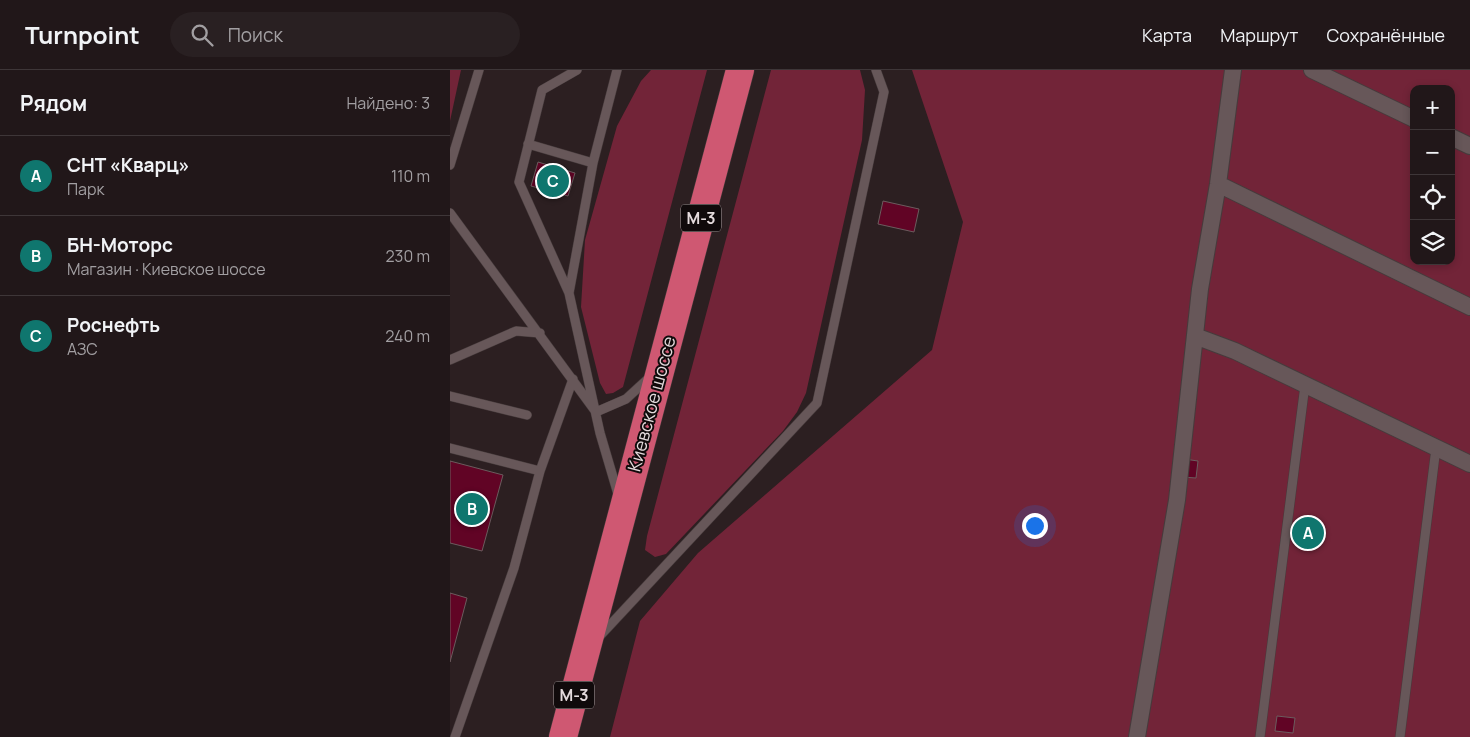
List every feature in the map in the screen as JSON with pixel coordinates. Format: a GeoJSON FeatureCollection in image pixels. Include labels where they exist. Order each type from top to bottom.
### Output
{"type":"FeatureCollection","features":[{"type":"Feature","properties":{"kind":"highway","name":"Киевское шоссе"},"geometry":{"type":"LineString","coordinates":[[563,737],[740,70]]}},
{"type":"Feature","properties":{"kind":"street"},"geometry":{"type":"LineString","coordinates":[[1137,737],[1177,500],[1200,289],[1218,184],[1234,70]]}},
{"type":"Feature","properties":{"kind":"street"},"geometry":{"type":"LineString","coordinates":[[1312,70],[1410,117]]}},
{"type":"Feature","properties":{"kind":"street"},"geometry":{"type":"LineString","coordinates":[[1455,139],[1470,146]]}},
{"type":"Feature","properties":{"kind":"street"},"geometry":{"type":"LineString","coordinates":[[1218,184],[1470,308]]}},
{"type":"Feature","properties":{"kind":"street"},"geometry":{"type":"LineString","coordinates":[[1195,336],[1236,351],[1470,464]]}},
{"type":"Feature","properties":{"kind":"lane"},"geometry":{"type":"LineString","coordinates":[[450,165],[479,70]]}},
{"type":"Feature","properties":{"kind":"lane"},"geometry":{"type":"LineString","coordinates":[[577,70],[542,90],[518,182],[569,293],[596,412],[623,510]]}},
{"type":"Feature","properties":{"kind":"lane"},"geometry":{"type":"LineString","coordinates":[[569,293],[593,163],[617,70]]}},
{"type":"Feature","properties":{"kind":"lane"},"geometry":{"type":"LineString","coordinates":[[585,652],[817,403],[884,92],[876,70]]}},
{"type":"Feature","properties":{"kind":"lane"},"geometry":{"type":"LineString","coordinates":[[528,144],[593,163]]}},
{"type":"Feature","properties":{"kind":"lane"},"geometry":{"type":"LineString","coordinates":[[450,213],[540,333],[596,412]]}},
{"type":"Feature","properties":{"kind":"lane"},"geometry":{"type":"LineString","coordinates":[[450,360],[516,331],[540,333]]}},
{"type":"Feature","properties":{"kind":"lane"},"geometry":{"type":"LineString","coordinates":[[596,412],[626,399],[662,365]]}},
{"type":"Feature","properties":{"kind":"lane"},"geometry":{"type":"LineString","coordinates":[[455,737],[514,568],[540,471],[573,380]]}},
{"type":"Feature","properties":{"kind":"lane"},"geometry":{"type":"LineString","coordinates":[[1260,737],[1306,385]]}},
{"type":"Feature","properties":{"kind":"lane"},"geometry":{"type":"LineString","coordinates":[[450,396],[527,415]]}},
{"type":"Feature","properties":{"kind":"lane"},"geometry":{"type":"LineString","coordinates":[[450,448],[540,471]]}},
{"type":"Feature","properties":{"kind":"lane"},"geometry":{"type":"LineString","coordinates":[[1400,737],[1436,448]]}},
{"type":"Feature","properties":{"kind":"shaded area"},"geometry":{"type":"Polygon","coordinates":[[[450,70],[461,70],[450,121],[450,70]]]}},
{"type":"Feature","properties":{"kind":"shaded area"},"geometry":{"type":"Polygon","coordinates":[[[651,70],[707,70],[623,387],[613,393],[606,394],[600,383],[581,307],[585,240],[617,126],[641,81],[651,70]]]}},
{"type":"Feature","properties":{"kind":"shaded area"},"geometry":{"type":"Polygon","coordinates":[[[771,70],[860,70],[865,90],[862,140],[806,393],[797,412],[783,431],[666,554],[655,557],[645,550],[647,536],[771,70]]]}},
{"type":"Feature","properties":{"kind":"shaded area"},"geometry":{"type":"Polygon","coordinates":[[[912,70],[1470,70],[1470,737],[610,737],[640,621],[698,553],[932,350],[963,222],[912,70]]]}},
{"type":"Feature","properties":{"kind":"building"},"geometry":{"type":"Polygon","coordinates":[[[538,162],[575,173],[568,196],[531,186],[538,162]]]}},
{"type":"Feature","properties":{"kind":"building"},"geometry":{"type":"Polygon","coordinates":[[[883,201],[919,209],[914,232],[878,224],[883,201]]]}},
{"type":"Feature","properties":{"kind":"building"},"geometry":{"type":"Polygon","coordinates":[[[1184,459],[1198,461],[1196,478],[1182,477],[1184,459]]]}},
{"type":"Feature","properties":{"kind":"building"},"geometry":{"type":"Polygon","coordinates":[[[450,461],[503,475],[482,551],[450,543],[450,461]]]}},
{"type":"Feature","properties":{"kind":"building"},"geometry":{"type":"Polygon","coordinates":[[[450,593],[467,598],[450,662],[450,593]]]}},
{"type":"Feature","properties":{"kind":"building"},"geometry":{"type":"Polygon","coordinates":[[[1277,716],[1295,718],[1293,733],[1275,731],[1277,716]]]}},
{"type":"Feature","properties":{"kind":"place","name":"Роснефть"},"geometry":{"type":"Point","coordinates":[553,181]}},
{"type":"Feature","properties":{"kind":"place","name":"БН-Моторс"},"geometry":{"type":"Point","coordinates":[472,509]}},
{"type":"Feature","properties":{"kind":"place","name":"СНТ «Кварц»"},"geometry":{"type":"Point","coordinates":[1308,533]}}]}
